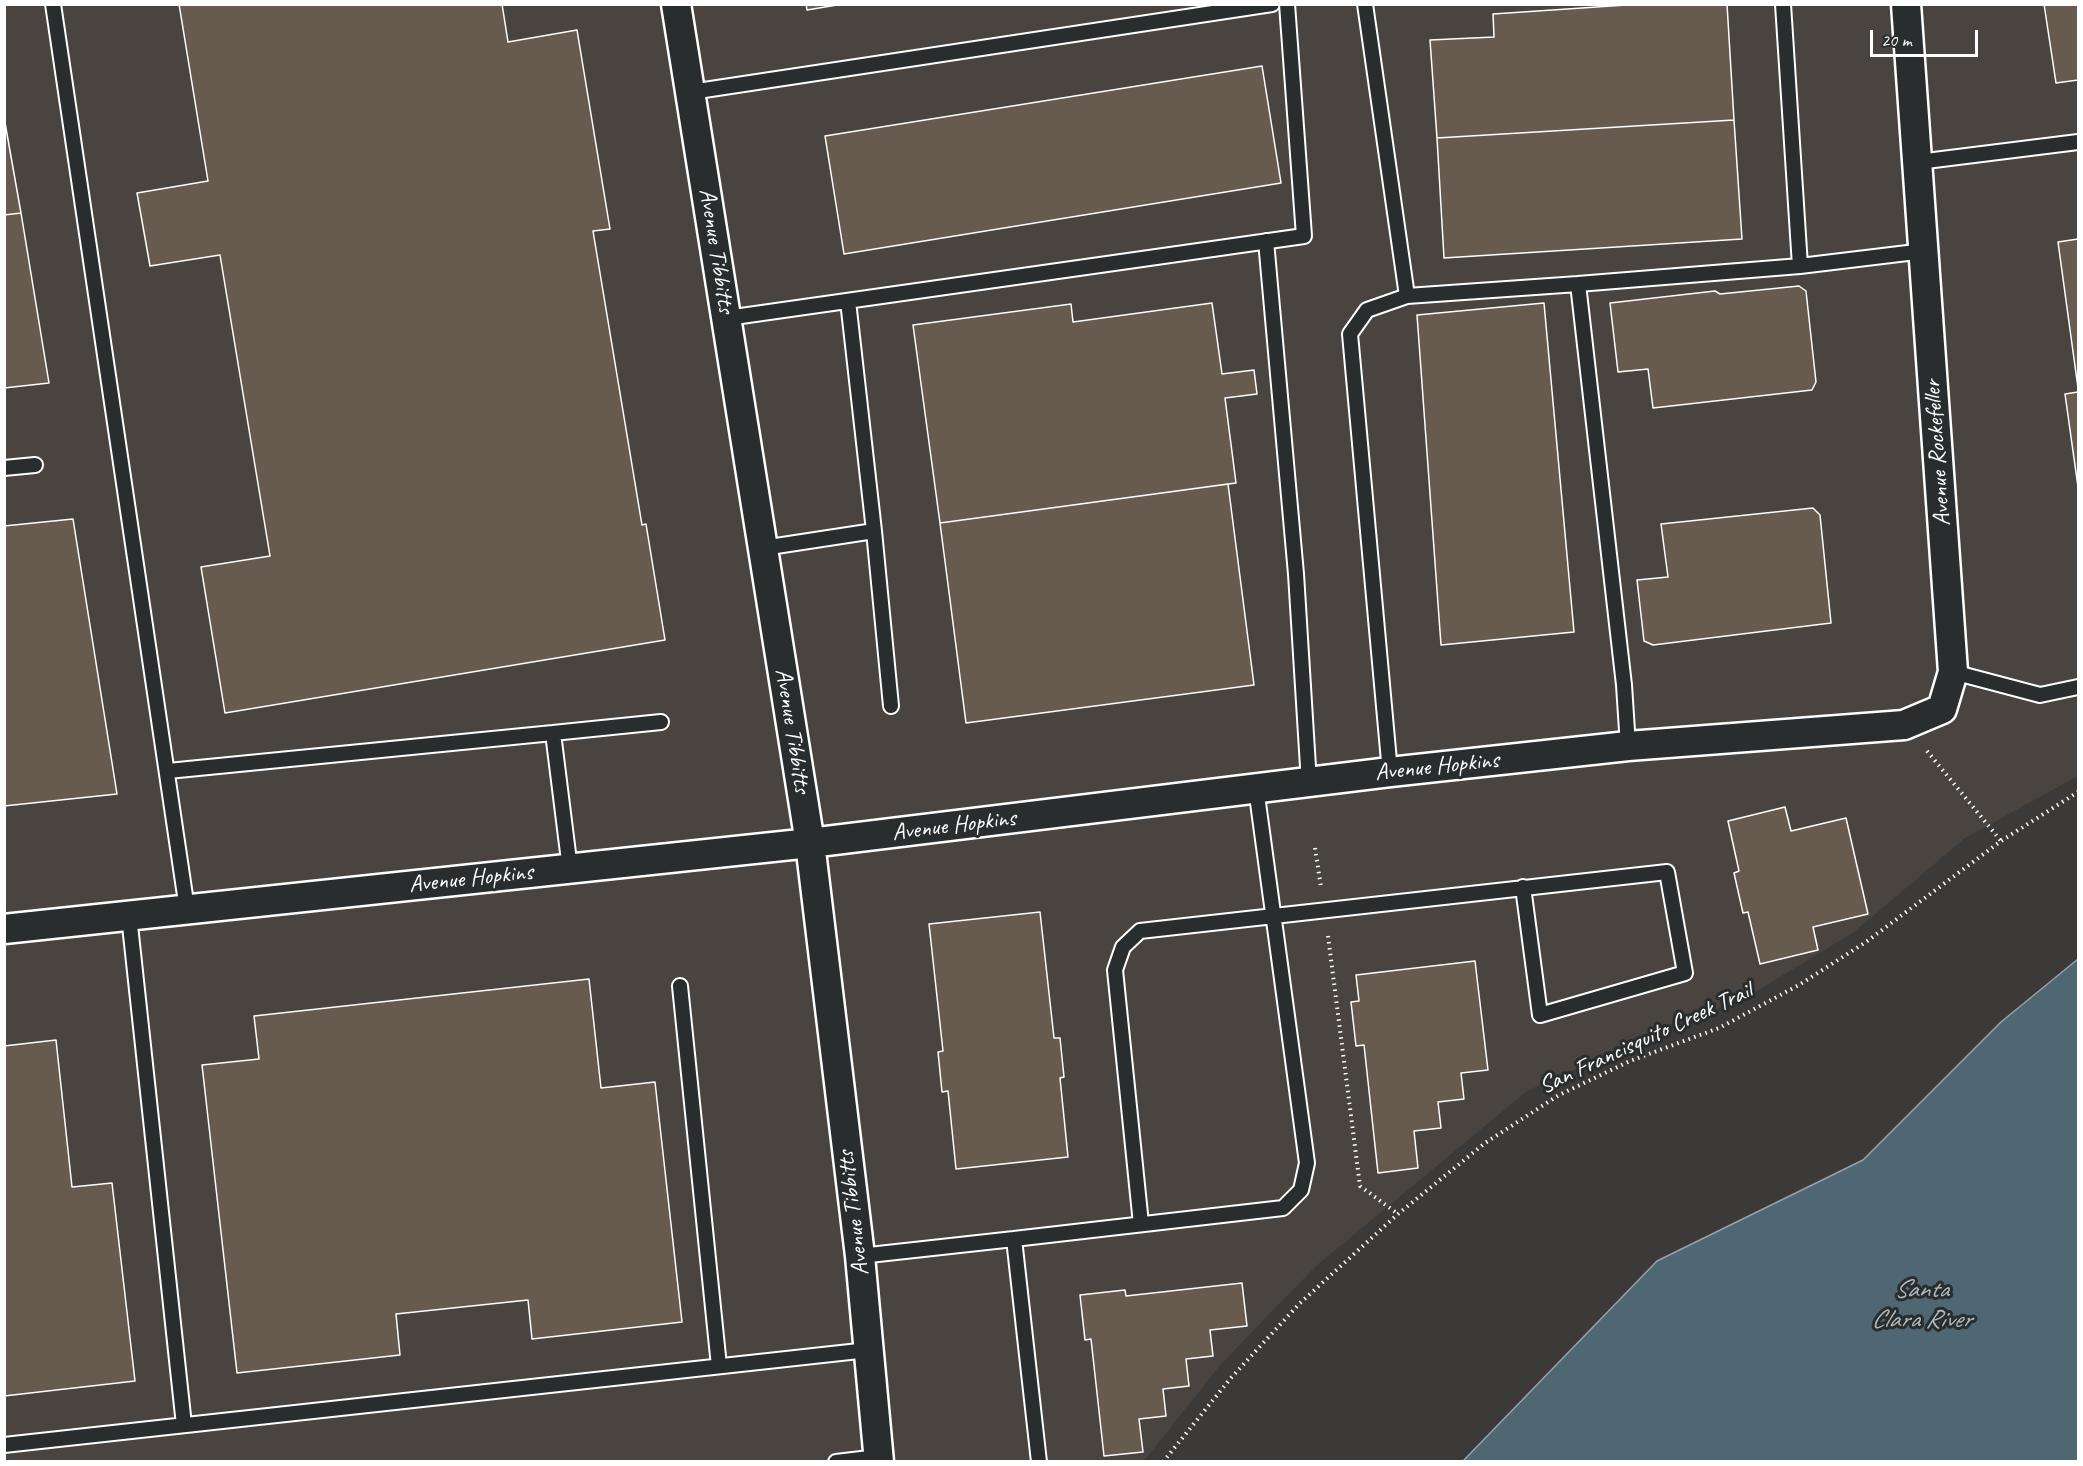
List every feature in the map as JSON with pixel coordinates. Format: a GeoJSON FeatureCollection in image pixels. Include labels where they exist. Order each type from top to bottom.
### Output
{"type":"FeatureCollection","features":[{"type":"Feature","properties":{"kind":"street","name":"Avenue Tibbitts"},"geometry":{"type":"LineString","coordinates":[[676,4],[810,843],[860,1256],[878,1459]]}},
{"type":"Feature","properties":{"kind":"street","name":"Avenue Rockefeller"},"geometry":{"type":"LineString","coordinates":[[1904,725],[1942,709],[1953,672],[1906,4]]}},
{"type":"Feature","properties":{"kind":"street","name":"Avenue Hopkins"},"geometry":{"type":"LineString","coordinates":[[4,929],[810,843],[1390,772],[1628,746],[1904,725]]}},
{"type":"Feature","properties":{"kind":"lane"},"geometry":{"type":"LineString","coordinates":[[53,4],[187,909]]}},
{"type":"Feature","properties":{"kind":"lane"},"geometry":{"type":"LineString","coordinates":[[690,92],[1272,4]]}},
{"type":"Feature","properties":{"kind":"lane"},"geometry":{"type":"LineString","coordinates":[[727,318],[1304,236],[1287,4]]}},
{"type":"Feature","properties":{"kind":"lane"},"geometry":{"type":"LineString","coordinates":[[1365,4],[1407,296]]}},
{"type":"Feature","properties":{"kind":"lane"},"geometry":{"type":"LineString","coordinates":[[1783,4],[1800,266]]}},
{"type":"Feature","properties":{"kind":"lane"},"geometry":{"type":"LineString","coordinates":[[1918,162],[2079,142]]}},
{"type":"Feature","properties":{"kind":"lane"},"geometry":{"type":"LineString","coordinates":[[1266,241],[1296,574],[1309,783]]}},
{"type":"Feature","properties":{"kind":"lane"},"geometry":{"type":"LineString","coordinates":[[1390,772],[1350,334],[1366,310],[1407,296],[1800,266],[1924,251]]}},
{"type":"Feature","properties":{"kind":"lane"},"geometry":{"type":"LineString","coordinates":[[1578,284],[1624,685],[1628,746]]}},
{"type":"Feature","properties":{"kind":"lane"},"geometry":{"type":"LineString","coordinates":[[848,301],[891,706]]}},
{"type":"Feature","properties":{"kind":"lane"},"geometry":{"type":"LineString","coordinates":[[4,468],[35,465]]}},
{"type":"Feature","properties":{"kind":"lane"},"geometry":{"type":"LineString","coordinates":[[763,548],[874,531]]}},
{"type":"Feature","properties":{"kind":"lane"},"geometry":{"type":"LineString","coordinates":[[1953,672],[2040,695],[2079,687]]}},
{"type":"Feature","properties":{"kind":"lane"},"geometry":{"type":"LineString","coordinates":[[168,771],[661,722]]}},
{"type":"Feature","properties":{"kind":"lane"},"geometry":{"type":"LineString","coordinates":[[553,733],[570,868]]}},
{"type":"Feature","properties":{"kind":"lane"},"geometry":{"type":"LineString","coordinates":[[860,1256],[1283,1208],[1302,1190],[1307,1163],[1256,789]]}},
{"type":"Feature","properties":{"kind":"lane"},"geometry":{"type":"LineString","coordinates":[[1141,1224],[1115,970],[1123,947],[1140,931],[1523,887],[1668,872],[1685,973],[1540,1015],[1523,887]]}},
{"type":"Feature","properties":{"kind":"lane"},"geometry":{"type":"LineString","coordinates":[[129,916],[184,1425]]}},
{"type":"Feature","properties":{"kind":"lane"},"geometry":{"type":"LineString","coordinates":[[680,986],[719,1366]]}},
{"type":"Feature","properties":{"kind":"lane"},"geometry":{"type":"LineString","coordinates":[[1014,1239],[1038,1461]]}},
{"type":"Feature","properties":{"kind":"lane"},"geometry":{"type":"LineString","coordinates":[[4,1445],[868,1350]]}},
{"type":"Feature","properties":{"kind":"lane"},"geometry":{"type":"LineString","coordinates":[[836,1461],[878,1459]]}},
{"type":"Feature","properties":{"kind":"path"},"geometry":{"type":"LineString","coordinates":[[1904,725],[2001,841]]}},
{"type":"Feature","properties":{"kind":"path","name":"San Francisquito Creek Trail"},"geometry":{"type":"LineString","coordinates":[[1163,1461],[1230,1379],[1299,1304],[1398,1214],[1485,1143],[1559,1095],[1630,1061],[1719,1028],[1799,985],[1866,942],[2001,841],[2079,792]]}},
{"type":"Feature","properties":{"kind":"path"},"geometry":{"type":"LineString","coordinates":[[1315,848],[1360,1186],[1398,1214]]}},
{"type":"Feature","properties":{"kind":"shaded area"},"geometry":{"type":"Polygon","coordinates":[[[5,5],[2078,5],[2078,776],[1965,838],[1854,932],[1747,997],[1658,1030],[1527,1091],[1316,1266],[1221,1364],[1144,1461],[5,1462],[5,5]]]}},
{"type":"Feature","properties":{"kind":"water","name":"Santa Clara River"},"geometry":{"type":"Polygon","coordinates":[[[2078,959],[2078,1461],[1463,1461],[1657,1261],[1863,1160],[2001,1022],[2078,959]]]}},
{"type":"Feature","properties":{"kind":"building"},"geometry":{"type":"Polygon","coordinates":[[[179,4],[502,4],[508,42],[577,30],[610,229],[593,231],[642,525],[646,524],[665,640],[225,713],[201,567],[270,556],[220,255],[150,266],[137,193],[208,181],[179,4]]]}},
{"type":"Feature","properties":{"kind":"building"},"geometry":{"type":"Polygon","coordinates":[[[806,4],[843,4],[807,10],[806,4]]]}},
{"type":"Feature","properties":{"kind":"building"},"geometry":{"type":"Polygon","coordinates":[[[1641,4],[1727,4],[1734,120],[1437,138],[1430,40],[1494,37],[1493,14],[1641,4]]]}},
{"type":"Feature","properties":{"kind":"building"},"geometry":{"type":"Polygon","coordinates":[[[2044,4],[2078,4],[2078,80],[2056,83],[2044,4]]]}},
{"type":"Feature","properties":{"kind":"building"},"geometry":{"type":"Polygon","coordinates":[[[1262,66],[1281,183],[844,254],[825,136],[1262,66]]]}},
{"type":"Feature","properties":{"kind":"building"},"geometry":{"type":"Polygon","coordinates":[[[4,117],[21,213],[4,215],[4,117]]]}},
{"type":"Feature","properties":{"kind":"building"},"geometry":{"type":"Polygon","coordinates":[[[1734,120],[1742,239],[1444,258],[1437,138],[1734,120]]]}},
{"type":"Feature","properties":{"kind":"building"},"geometry":{"type":"Polygon","coordinates":[[[21,213],[49,383],[4,388],[4,215],[21,213]]]}},
{"type":"Feature","properties":{"kind":"building"},"geometry":{"type":"Polygon","coordinates":[[[2078,239],[2078,388],[2058,242],[2078,239]]]}},
{"type":"Feature","properties":{"kind":"building"},"geometry":{"type":"Polygon","coordinates":[[[1799,286],[1806,291],[1816,382],[1812,390],[1653,408],[1648,369],[1618,372],[1610,303],[1715,291],[1720,294],[1799,286]]]}},
{"type":"Feature","properties":{"kind":"building"},"geometry":{"type":"Polygon","coordinates":[[[1212,303],[1222,374],[1254,370],[1257,394],[1225,398],[1236,483],[940,523],[913,325],[1071,304],[1073,322],[1212,303]]]}},
{"type":"Feature","properties":{"kind":"building"},"geometry":{"type":"Polygon","coordinates":[[[1544,303],[1574,632],[1441,645],[1417,315],[1544,303]]]}},
{"type":"Feature","properties":{"kind":"building"},"geometry":{"type":"Polygon","coordinates":[[[2078,392],[2078,487],[2065,394],[2078,392]]]}},
{"type":"Feature","properties":{"kind":"building"},"geometry":{"type":"Polygon","coordinates":[[[1228,484],[1254,685],[966,723],[940,523],[1228,484]]]}},
{"type":"Feature","properties":{"kind":"building"},"geometry":{"type":"Polygon","coordinates":[[[1813,508],[1820,515],[1831,623],[1653,645],[1644,641],[1637,580],[1668,577],[1661,524],[1813,508]]]}},
{"type":"Feature","properties":{"kind":"building"},"geometry":{"type":"Polygon","coordinates":[[[73,519],[117,794],[4,806],[4,526],[73,519]]]}},
{"type":"Feature","properties":{"kind":"building"},"geometry":{"type":"Polygon","coordinates":[[[1785,807],[1791,831],[1846,818],[1868,914],[1813,927],[1818,950],[1760,964],[1748,912],[1743,913],[1734,873],[1739,871],[1728,821],[1785,807]]]}},
{"type":"Feature","properties":{"kind":"building"},"geometry":{"type":"Polygon","coordinates":[[[1040,912],[1054,1038],[1060,1038],[1064,1077],[1060,1078],[1068,1157],[956,1169],[948,1091],[942,1092],[938,1052],[943,1051],[929,924],[1040,912]]]}},
{"type":"Feature","properties":{"kind":"building"},"geometry":{"type":"Polygon","coordinates":[[[1475,961],[1488,1070],[1461,1073],[1464,1099],[1438,1102],[1441,1128],[1414,1131],[1418,1168],[1378,1173],[1364,1045],[1356,1046],[1351,1002],[1359,1001],[1356,975],[1475,961]]]}},
{"type":"Feature","properties":{"kind":"building"},"geometry":{"type":"Polygon","coordinates":[[[589,979],[601,1088],[655,1082],[682,1322],[532,1339],[528,1300],[396,1314],[400,1355],[237,1373],[202,1065],[259,1059],[254,1016],[589,979]]]}},
{"type":"Feature","properties":{"kind":"building"},"geometry":{"type":"Polygon","coordinates":[[[56,1040],[72,1187],[112,1183],[135,1381],[4,1396],[4,1046],[56,1040]]]}},
{"type":"Feature","properties":{"kind":"building"},"geometry":{"type":"Polygon","coordinates":[[[1242,1283],[1247,1326],[1210,1330],[1213,1356],[1186,1359],[1189,1386],[1163,1389],[1166,1416],[1139,1419],[1143,1452],[1104,1456],[1091,1339],[1085,1340],[1080,1295],[1125,1290],[1126,1296],[1242,1283]]]}}]}
